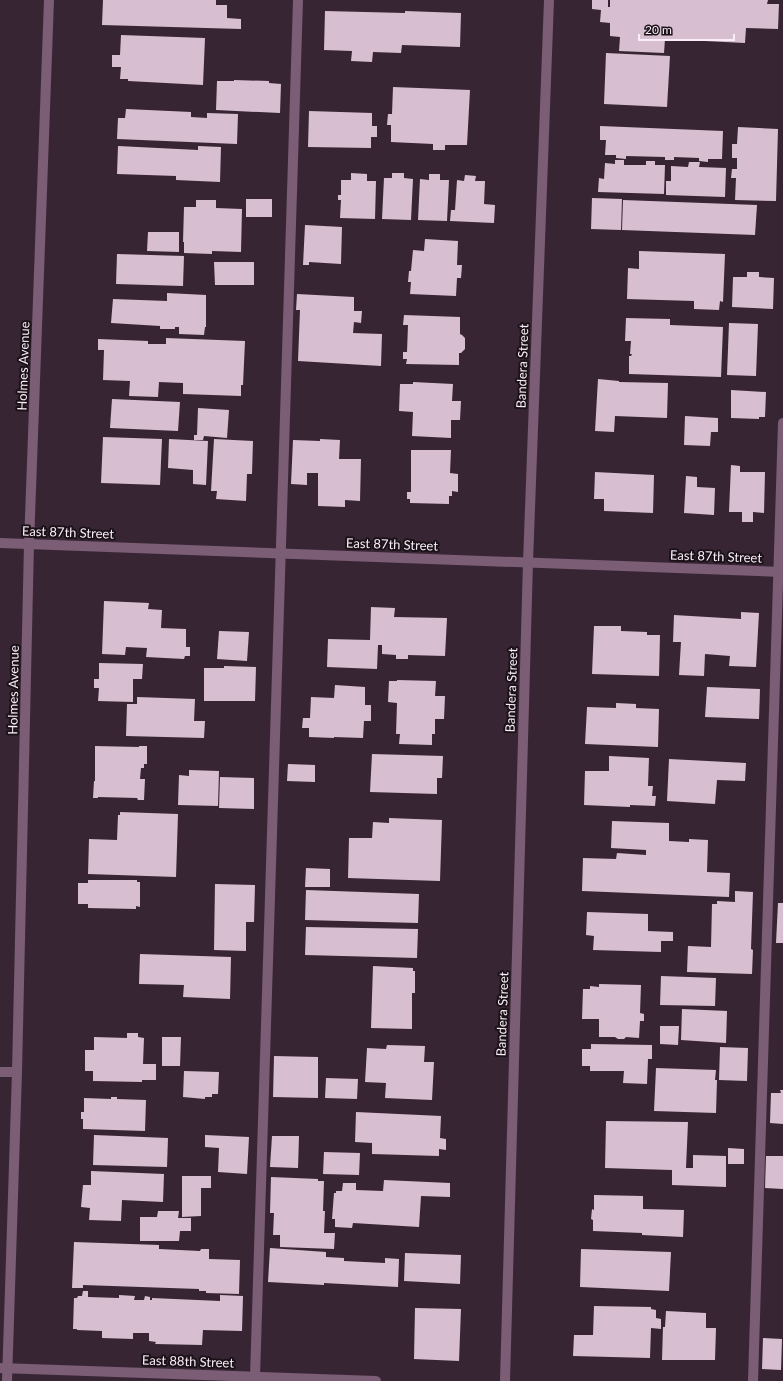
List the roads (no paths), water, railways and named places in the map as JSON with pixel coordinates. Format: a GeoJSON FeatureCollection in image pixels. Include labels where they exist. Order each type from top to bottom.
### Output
{"type":"FeatureCollection","features":[{"type":"Feature","properties":{"kind":"street","name":"Holmes Avenue"},"geometry":{"type":"LineString","coordinates":[[7,1381],[4,1368],[17,1072],[29,544],[49,0]]}},
{"type":"Feature","properties":{"kind":"street"},"geometry":{"type":"LineString","coordinates":[[255,1376],[298,0]]}},
{"type":"Feature","properties":{"kind":"street","name":"Bandera Street"},"geometry":{"type":"LineString","coordinates":[[505,1381],[528,562],[549,0]]}},
{"type":"Feature","properties":{"kind":"street"},"geometry":{"type":"LineString","coordinates":[[753,1381],[781,572],[783,423]]}},
{"type":"Feature","properties":{"kind":"street","name":"East 87th Street"},"geometry":{"type":"LineString","coordinates":[[0,543],[781,572]]}},
{"type":"Feature","properties":{"kind":"street"},"geometry":{"type":"LineString","coordinates":[[0,1072],[17,1072]]}},
{"type":"Feature","properties":{"kind":"street","name":"East 88th Street"},"geometry":{"type":"LineString","coordinates":[[4,1368],[376,1381]]}}]}
